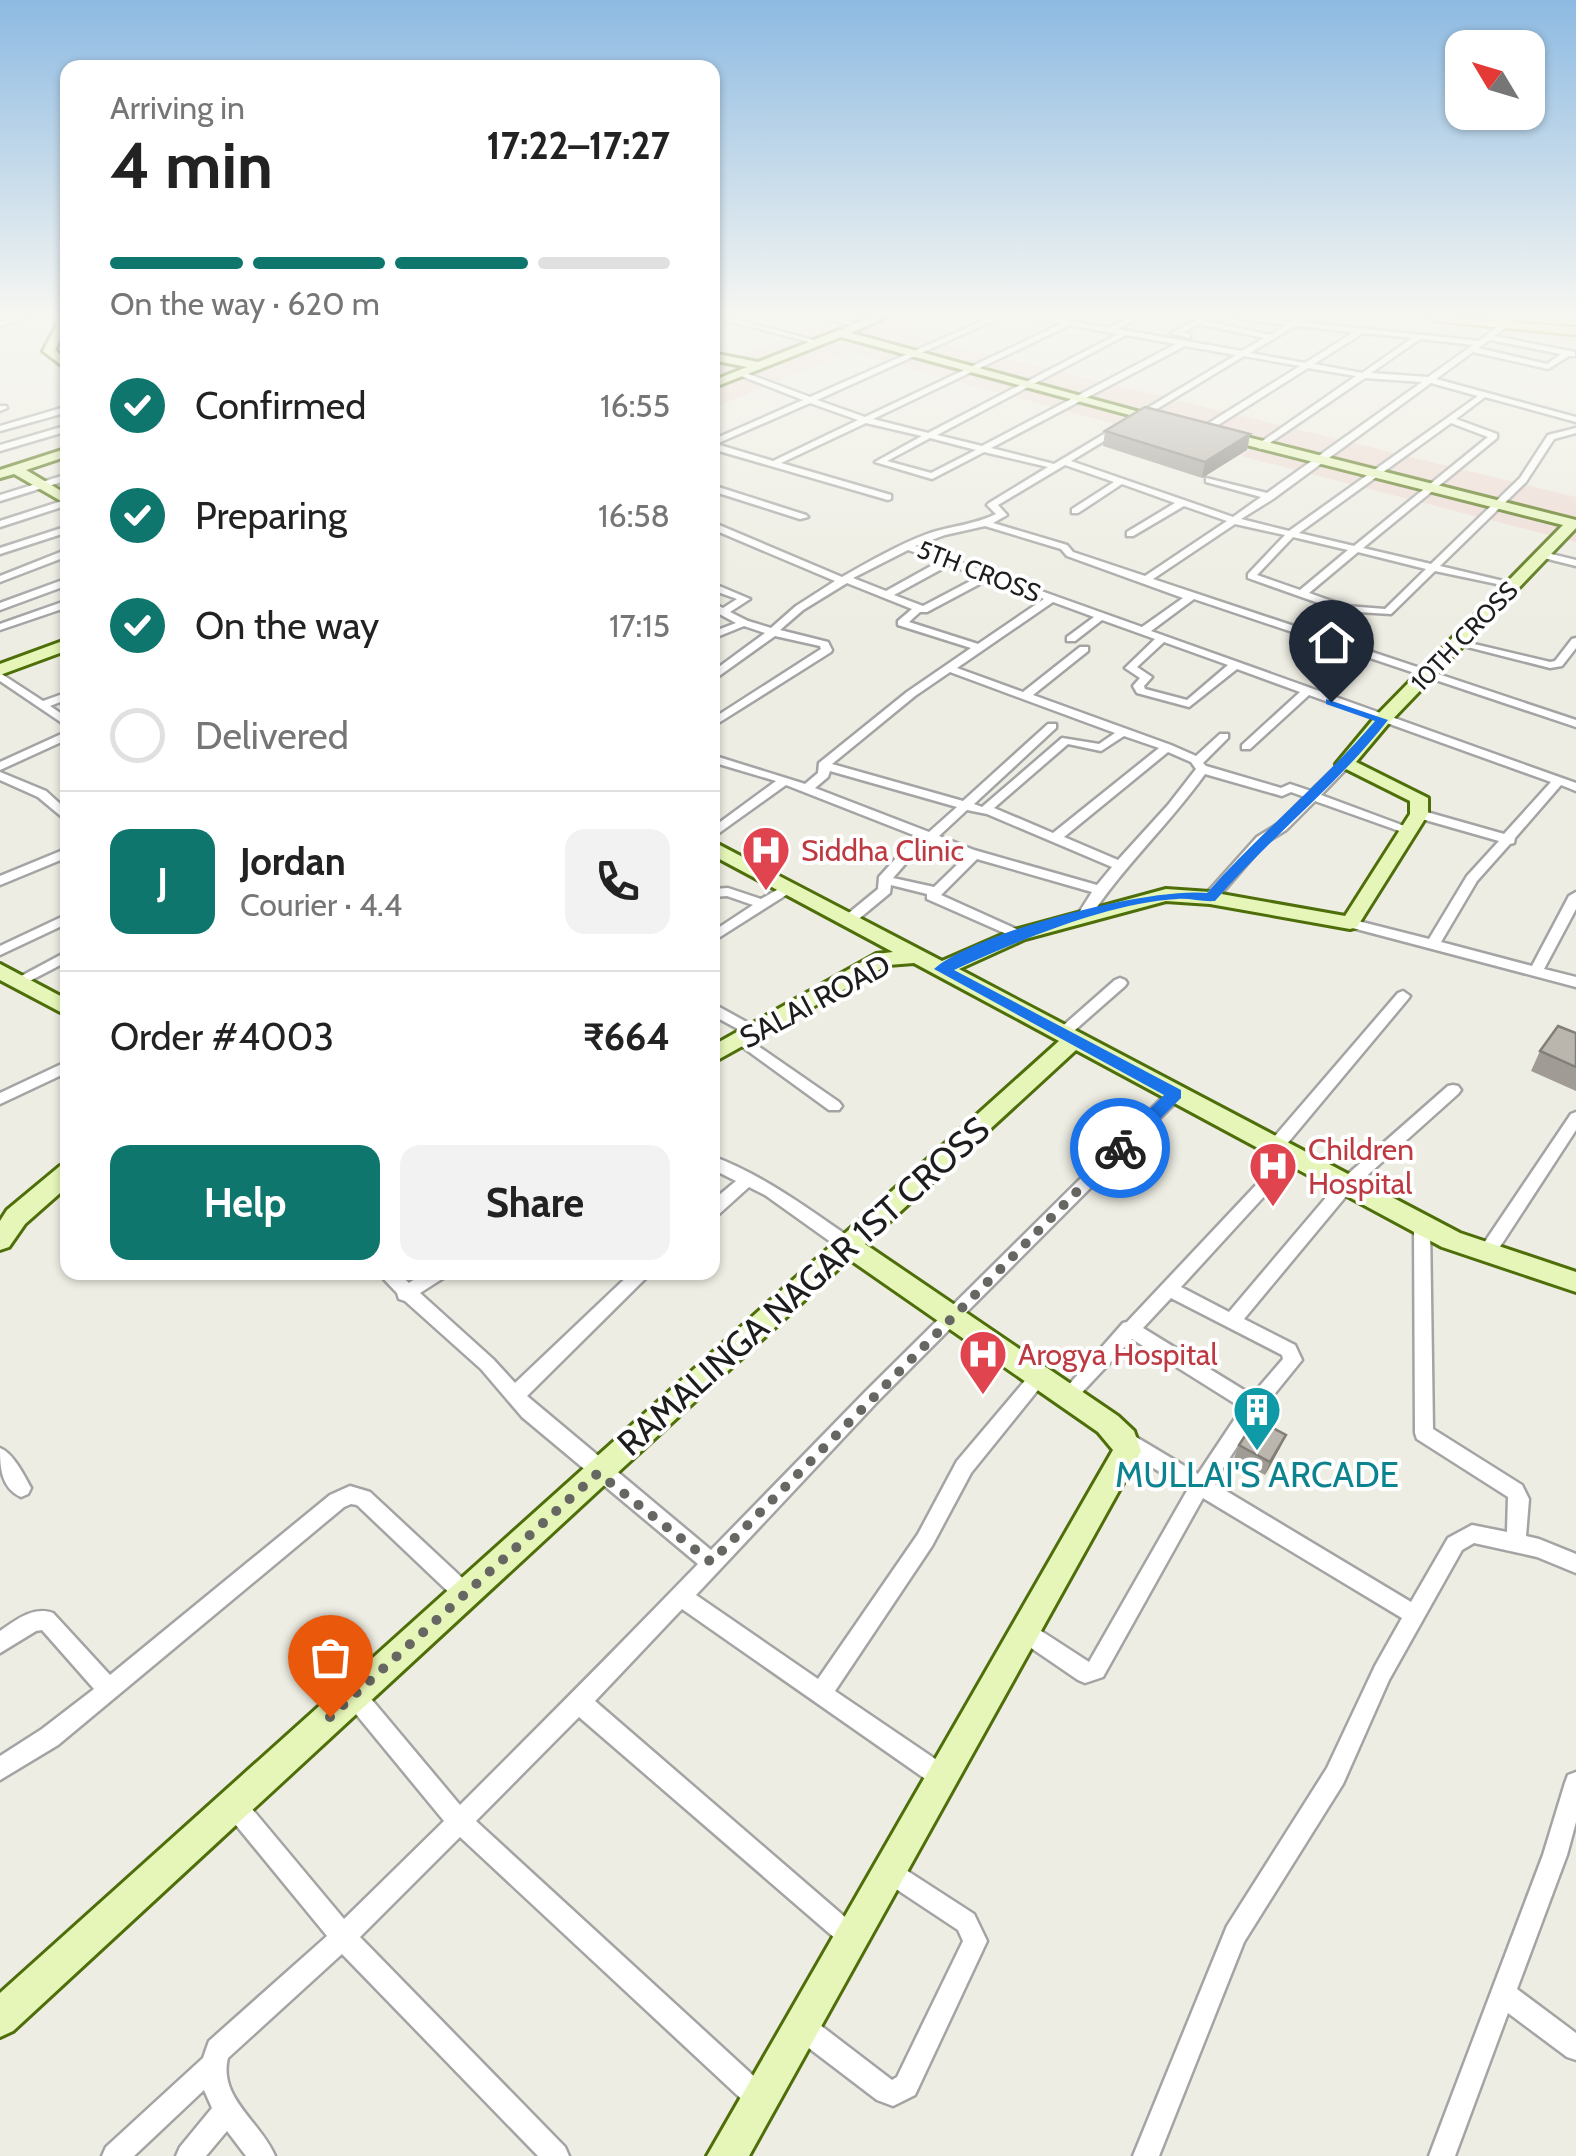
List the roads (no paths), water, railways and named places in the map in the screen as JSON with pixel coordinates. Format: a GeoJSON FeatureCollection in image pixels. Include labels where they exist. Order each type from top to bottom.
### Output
{"type":"FeatureCollection","features":[{"type":"Feature","properties":{"kind":"street"},"geometry":{"type":"LineString","coordinates":[[0,429],[39,418]]}},
{"type":"Feature","properties":{"kind":"street"},"geometry":{"type":"LineString","coordinates":[[720,441],[774,418]]}},
{"type":"Feature","properties":{"kind":"street"},"geometry":{"type":"LineString","coordinates":[[859,418],[1122,480],[1236,521],[1512,586]]}},
{"type":"Feature","properties":{"kind":"street"},"geometry":{"type":"LineString","coordinates":[[775,464],[870,418]]}},
{"type":"Feature","properties":{"kind":"street"},"geometry":{"type":"LineString","coordinates":[[967,418],[879,462],[932,476],[1050,418]]}},
{"type":"Feature","properties":{"kind":"street","name":"5TH CROSS"},"geometry":{"type":"LineString","coordinates":[[906,546],[935,534],[988,524],[1002,516],[992,504],[1135,418]]}},
{"type":"Feature","properties":{"kind":"street"},"geometry":{"type":"LineString","coordinates":[[1154,418],[1177,424]]}},
{"type":"Feature","properties":{"kind":"street"},"geometry":{"type":"LineString","coordinates":[[1200,429],[1219,418]]}},
{"type":"Feature","properties":{"kind":"street"},"geometry":{"type":"LineString","coordinates":[[1262,446],[1302,418]]}},
{"type":"Feature","properties":{"kind":"street"},"geometry":{"type":"LineString","coordinates":[[1146,580],[1236,521],[1378,418]]}},
{"type":"Feature","properties":{"kind":"street"},"geometry":{"type":"LineString","coordinates":[[1300,594],[1494,436],[1448,419],[1378,476],[1291,534],[1251,576],[1300,594],[1345,609],[1387,612],[1533,469],[1551,438],[1576,430]]}},
{"type":"Feature","properties":{"kind":"street"},"geometry":{"type":"LineString","coordinates":[[1200,429],[1575,522]]}},
{"type":"Feature","properties":{"kind":"street"},"geometry":{"type":"LineString","coordinates":[[0,448],[60,430]]}},
{"type":"Feature","properties":{"kind":"street"},"geometry":{"type":"LineString","coordinates":[[720,447],[888,497]]}},
{"type":"Feature","properties":{"kind":"street"},"geometry":{"type":"LineString","coordinates":[[7,472],[60,456]]}},
{"type":"Feature","properties":{"kind":"street"},"geometry":{"type":"LineString","coordinates":[[7,472],[60,498]]}},
{"type":"Feature","properties":{"kind":"street"},"geometry":{"type":"LineString","coordinates":[[0,498],[60,479]]}},
{"type":"Feature","properties":{"kind":"street"},"geometry":{"type":"LineString","coordinates":[[1075,511],[1122,480]]}},
{"type":"Feature","properties":{"kind":"street"},"geometry":{"type":"LineString","coordinates":[[1209,480],[1270,496]]}},
{"type":"Feature","properties":{"kind":"street"},"geometry":{"type":"LineString","coordinates":[[720,491],[803,517]]}},
{"type":"Feature","properties":{"kind":"street"},"geometry":{"type":"LineString","coordinates":[[1130,534],[1182,503]]}},
{"type":"Feature","properties":{"kind":"street"},"geometry":{"type":"LineString","coordinates":[[0,524],[60,505]]}},
{"type":"Feature","properties":{"kind":"street","name":"10TH CROSS"},"geometry":{"type":"LineString","coordinates":[[1345,764],[1382,720],[1575,522]]}},
{"type":"Feature","properties":{"kind":"street"},"geometry":{"type":"LineString","coordinates":[[988,524],[1576,724]]}},
{"type":"Feature","properties":{"kind":"street"},"geometry":{"type":"LineString","coordinates":[[720,530],[917,610]]}},
{"type":"Feature","properties":{"kind":"street"},"geometry":{"type":"LineString","coordinates":[[0,551],[60,532]]}},
{"type":"Feature","properties":{"kind":"street"},"geometry":{"type":"LineString","coordinates":[[720,672],[774,632],[779,622],[906,546]]}},
{"type":"Feature","properties":{"kind":"street","name":"5TH CROSS"},"geometry":{"type":"LineString","coordinates":[[906,546],[1576,787]]}},
{"type":"Feature","properties":{"kind":"street"},"geometry":{"type":"LineString","coordinates":[[0,579],[60,555]]}},
{"type":"Feature","properties":{"kind":"street"},"geometry":{"type":"LineString","coordinates":[[1544,555],[1576,564]]}},
{"type":"Feature","properties":{"kind":"street"},"geometry":{"type":"LineString","coordinates":[[885,596],[948,562]]}},
{"type":"Feature","properties":{"kind":"street"},"geometry":{"type":"LineString","coordinates":[[978,647],[902,622],[917,610],[987,576]]}},
{"type":"Feature","properties":{"kind":"street"},"geometry":{"type":"LineString","coordinates":[[0,607],[60,585]]}},
{"type":"Feature","properties":{"kind":"street"},"geometry":{"type":"LineString","coordinates":[[720,589],[745,599],[720,608]]}},
{"type":"Feature","properties":{"kind":"street"},"geometry":{"type":"LineString","coordinates":[[1142,632],[1189,594]]}},
{"type":"Feature","properties":{"kind":"street"},"geometry":{"type":"LineString","coordinates":[[823,765],[948,668],[1052,598]]}},
{"type":"Feature","properties":{"kind":"street"},"geometry":{"type":"LineString","coordinates":[[0,627],[60,605]]}},
{"type":"Feature","properties":{"kind":"street"},"geometry":{"type":"LineString","coordinates":[[720,610],[744,623],[824,644],[827,650],[720,719]]}},
{"type":"Feature","properties":{"kind":"street"},"geometry":{"type":"LineString","coordinates":[[1072,639],[1100,617]]}},
{"type":"Feature","properties":{"kind":"street"},"geometry":{"type":"LineString","coordinates":[[720,633],[744,623]]}},
{"type":"Feature","properties":{"kind":"street"},"geometry":{"type":"LineString","coordinates":[[1160,640],[1130,668],[1147,678],[1138,686],[1141,691],[1189,704],[1234,666]]}},
{"type":"Feature","properties":{"kind":"street"},"geometry":{"type":"LineString","coordinates":[[1457,643],[1550,665],[1558,664],[1576,642]]}},
{"type":"Feature","properties":{"kind":"street"},"geometry":{"type":"LineString","coordinates":[[0,673],[60,647]]}},
{"type":"Feature","properties":{"kind":"street"},"geometry":{"type":"LineString","coordinates":[[1026,696],[1084,649]]}},
{"type":"Feature","properties":{"kind":"street"},"geometry":{"type":"LineString","coordinates":[[948,668],[1166,747],[1199,766],[1414,822],[1510,840]]}},
{"type":"Feature","properties":{"kind":"street"},"geometry":{"type":"LineString","coordinates":[[0,673],[60,717]]}},
{"type":"Feature","properties":{"kind":"street"},"geometry":{"type":"LineString","coordinates":[[1246,747],[1305,692]]}},
{"type":"Feature","properties":{"kind":"street"},"geometry":{"type":"LineString","coordinates":[[44,704],[60,698]]}},
{"type":"Feature","properties":{"kind":"street"},"geometry":{"type":"LineString","coordinates":[[884,880],[1052,726]]}},
{"type":"Feature","properties":{"kind":"street"},"geometry":{"type":"LineString","coordinates":[[988,810],[1066,740],[1101,748],[1123,732]]}},
{"type":"Feature","properties":{"kind":"street"},"geometry":{"type":"LineString","coordinates":[[1082,919],[1116,864],[1179,802],[1199,766],[1224,736]]}},
{"type":"Feature","properties":{"kind":"street"},"geometry":{"type":"LineString","coordinates":[[0,766],[60,738]]}},
{"type":"Feature","properties":{"kind":"street"},"geometry":{"type":"LineString","coordinates":[[1056,838],[1166,747]]}},
{"type":"Feature","properties":{"kind":"street"},"geometry":{"type":"LineString","coordinates":[[720,760],[786,780],[970,853],[1100,890]]}},
{"type":"Feature","properties":{"kind":"street"},"geometry":{"type":"LineString","coordinates":[[1210,898],[1261,840],[1345,764],[1419,798],[1414,822],[1350,923]]}},
{"type":"Feature","properties":{"kind":"street"},"geometry":{"type":"LineString","coordinates":[[807,788],[824,774],[823,765]]}},
{"type":"Feature","properties":{"kind":"street"},"geometry":{"type":"LineString","coordinates":[[823,765],[965,807],[988,810],[1116,864]]}},
{"type":"Feature","properties":{"kind":"street"},"geometry":{"type":"LineString","coordinates":[[0,776],[42,794],[60,811]]}},
{"type":"Feature","properties":{"kind":"street"},"geometry":{"type":"LineString","coordinates":[[720,828],[786,780]]}},
{"type":"Feature","properties":{"kind":"street"},"geometry":{"type":"LineString","coordinates":[[1433,944],[1472,879],[1558,781]]}},
{"type":"Feature","properties":{"kind":"street"},"geometry":{"type":"LineString","coordinates":[[720,850],[1422,1226],[1486,1254],[1576,1282]]}},
{"type":"Feature","properties":{"kind":"street"},"geometry":{"type":"LineString","coordinates":[[933,892],[969,861],[970,853]]}},
{"type":"Feature","properties":{"kind":"street"},"geometry":{"type":"LineString","coordinates":[[0,881],[60,855]]}},
{"type":"Feature","properties":{"kind":"street"},"geometry":{"type":"LineString","coordinates":[[884,880],[933,892]]}},
{"type":"Feature","properties":{"kind":"street"},"geometry":{"type":"LineString","coordinates":[[850,919],[885,890],[884,880]]}},
{"type":"Feature","properties":{"kind":"street"},"geometry":{"type":"LineString","coordinates":[[720,933],[789,887]]}},
{"type":"Feature","properties":{"kind":"street"},"geometry":{"type":"LineString","coordinates":[[720,892],[762,904]]}},
{"type":"Feature","properties":{"kind":"street"},"geometry":{"type":"LineString","coordinates":[[933,892],[934,897],[1018,935]]}},
{"type":"Feature","properties":{"kind":"street"},"geometry":{"type":"LineString","coordinates":[[942,969],[1018,935],[1156,896],[1210,898],[1350,923],[1576,982]]}},
{"type":"Feature","properties":{"kind":"street"},"geometry":{"type":"LineString","coordinates":[[1536,972],[1576,896]]}},
{"type":"Feature","properties":{"kind":"street"},"geometry":{"type":"LineString","coordinates":[[0,951],[60,922]]}},
{"type":"Feature","properties":{"kind":"street","name":"SALAI ROAD"},"geometry":{"type":"LineString","coordinates":[[720,1052],[883,959],[920,956]]}},
{"type":"Feature","properties":{"kind":"street"},"geometry":{"type":"LineString","coordinates":[[9,977],[60,958]]}},
{"type":"Feature","properties":{"kind":"street"},"geometry":{"type":"LineString","coordinates":[[9,977],[60,1005]]}},
{"type":"Feature","properties":{"kind":"street"},"geometry":{"type":"LineString","coordinates":[[1068,1036],[1120,983]]}},
{"type":"Feature","properties":{"kind":"street"},"geometry":{"type":"LineString","coordinates":[[1068,1396],[1284,1151],[1403,996]]}},
{"type":"Feature","properties":{"kind":"street"},"geometry":{"type":"LineString","coordinates":[[720,1014],[834,1106]]}},
{"type":"Feature","properties":{"kind":"street","name":"RAMALINGA NAGAR 1ST CROSS"},"geometry":{"type":"LineString","coordinates":[[0,2018],[848,1245],[1068,1036]]}},
{"type":"Feature","properties":{"kind":"street"},"geometry":{"type":"LineString","coordinates":[[0,1099],[60,1070]]}},
{"type":"Feature","properties":{"kind":"street"},"geometry":{"type":"LineString","coordinates":[[1232,1321],[1346,1185],[1453,1090]]}},
{"type":"Feature","properties":{"kind":"street"},"geometry":{"type":"LineString","coordinates":[[115,2156],[210,2067],[218,2050],[342,1937],[580,1702],[711,1562],[1176,1094]]}},
{"type":"Feature","properties":{"kind":"street"},"geometry":{"type":"LineString","coordinates":[[1486,1254],[1576,1118]]}},
{"type":"Feature","properties":{"kind":"street"},"geometry":{"type":"LineString","coordinates":[[720,1165],[749,1178],[1040,1375],[1124,1440],[1415,1615]]}},
{"type":"Feature","properties":{"kind":"street"},"geometry":{"type":"LineString","coordinates":[[720,1204],[749,1178]]}},
{"type":"Feature","properties":{"kind":"street"},"geometry":{"type":"LineString","coordinates":[[0,1240],[16,1217],[60,1179]]}},
{"type":"Feature","properties":{"kind":"street"},"geometry":{"type":"LineString","coordinates":[[1422,1226],[1424,1433],[1515,1491],[1519,1499],[1516,1542]]}},
{"type":"Feature","properties":{"kind":"street"},"geometry":{"type":"LineString","coordinates":[[392,1280],[487,1364],[514,1396],[598,1473],[711,1562]]}},
{"type":"Feature","properties":{"kind":"street"},"geometry":{"type":"LineString","coordinates":[[405,1294],[427,1280]]}},
{"type":"Feature","properties":{"kind":"street"},"geometry":{"type":"LineString","coordinates":[[514,1396],[636,1280]]}},
{"type":"Feature","properties":{"kind":"street"},"geometry":{"type":"LineString","coordinates":[[1025,1632],[1085,1672],[1094,1672],[1201,1484],[1293,1356],[1167,1288]]}},
{"type":"Feature","properties":{"kind":"street"},"geometry":{"type":"LineString","coordinates":[[1129,1328],[1254,1406]]}},
{"type":"Feature","properties":{"kind":"street"},"geometry":{"type":"LineString","coordinates":[[821,1693],[925,1540],[939,1506],[964,1467],[1040,1375]]}},
{"type":"Feature","properties":{"kind":"street"},"geometry":{"type":"LineString","coordinates":[[727,2156],[1124,1461],[1124,1440]]}},
{"type":"Feature","properties":{"kind":"street"},"geometry":{"type":"LineString","coordinates":[[0,1456],[20,1488]]}},
{"type":"Feature","properties":{"kind":"street"},"geometry":{"type":"LineString","coordinates":[[0,1769],[50,1737],[336,1501],[350,1495],[363,1498],[465,1594]]}},
{"type":"Feature","properties":{"kind":"street"},"geometry":{"type":"LineString","coordinates":[[1146,2156],[1235,1934],[1335,1776],[1382,1673],[1456,1544],[1472,1534],[1516,1542],[1576,1564]]}},
{"type":"Feature","properties":{"kind":"street"},"geometry":{"type":"LineString","coordinates":[[679,1596],[942,1777]]}},
{"type":"Feature","properties":{"kind":"street"},"geometry":{"type":"LineString","coordinates":[[0,1644],[32,1622],[46,1620],[108,1690]]}},
{"type":"Feature","properties":{"kind":"street"},"geometry":{"type":"LineString","coordinates":[[354,1695],[458,1820],[760,2099]]}},
{"type":"Feature","properties":{"kind":"street"},"geometry":{"type":"LineString","coordinates":[[580,1702],[852,1938]]}},
{"type":"Feature","properties":{"kind":"street"},"geometry":{"type":"LineString","coordinates":[[1442,2156],[1555,1855],[1576,1783]]}},
{"type":"Feature","properties":{"kind":"street"},"geometry":{"type":"LineString","coordinates":[[234,1805],[342,1937],[556,2156]]}},
{"type":"Feature","properties":{"kind":"street"},"geometry":{"type":"LineString","coordinates":[[802,2027],[886,2091],[893,2094],[906,2086],[975,1941],[966,1922],[889,1871]]}},
{"type":"Feature","properties":{"kind":"street"},"geometry":{"type":"LineString","coordinates":[[1503,1994],[1576,2048]]}},
{"type":"Feature","properties":{"kind":"street"},"geometry":{"type":"LineString","coordinates":[[210,2067],[212,2083],[262,2156]]}},
{"type":"Feature","properties":{"kind":"street"},"geometry":{"type":"LineString","coordinates":[[189,2156],[229,2108]]}},
{"type":"Feature","properties":{"kind":"place","name":"Siddha Clinic"},"geometry":{"type":"Point","coordinates":[766,892]}},
{"type":"Feature","properties":{"kind":"place","name":"Children Hospital"},"geometry":{"type":"Point","coordinates":[1273,1208]}},
{"type":"Feature","properties":{"kind":"place","name":"Arogya Hospital"},"geometry":{"type":"Point","coordinates":[983,1396]}},
{"type":"Feature","properties":{"kind":"place","name":"MULLAI'S ARCADE"},"geometry":{"type":"Point","coordinates":[1257,1452]}}]}
